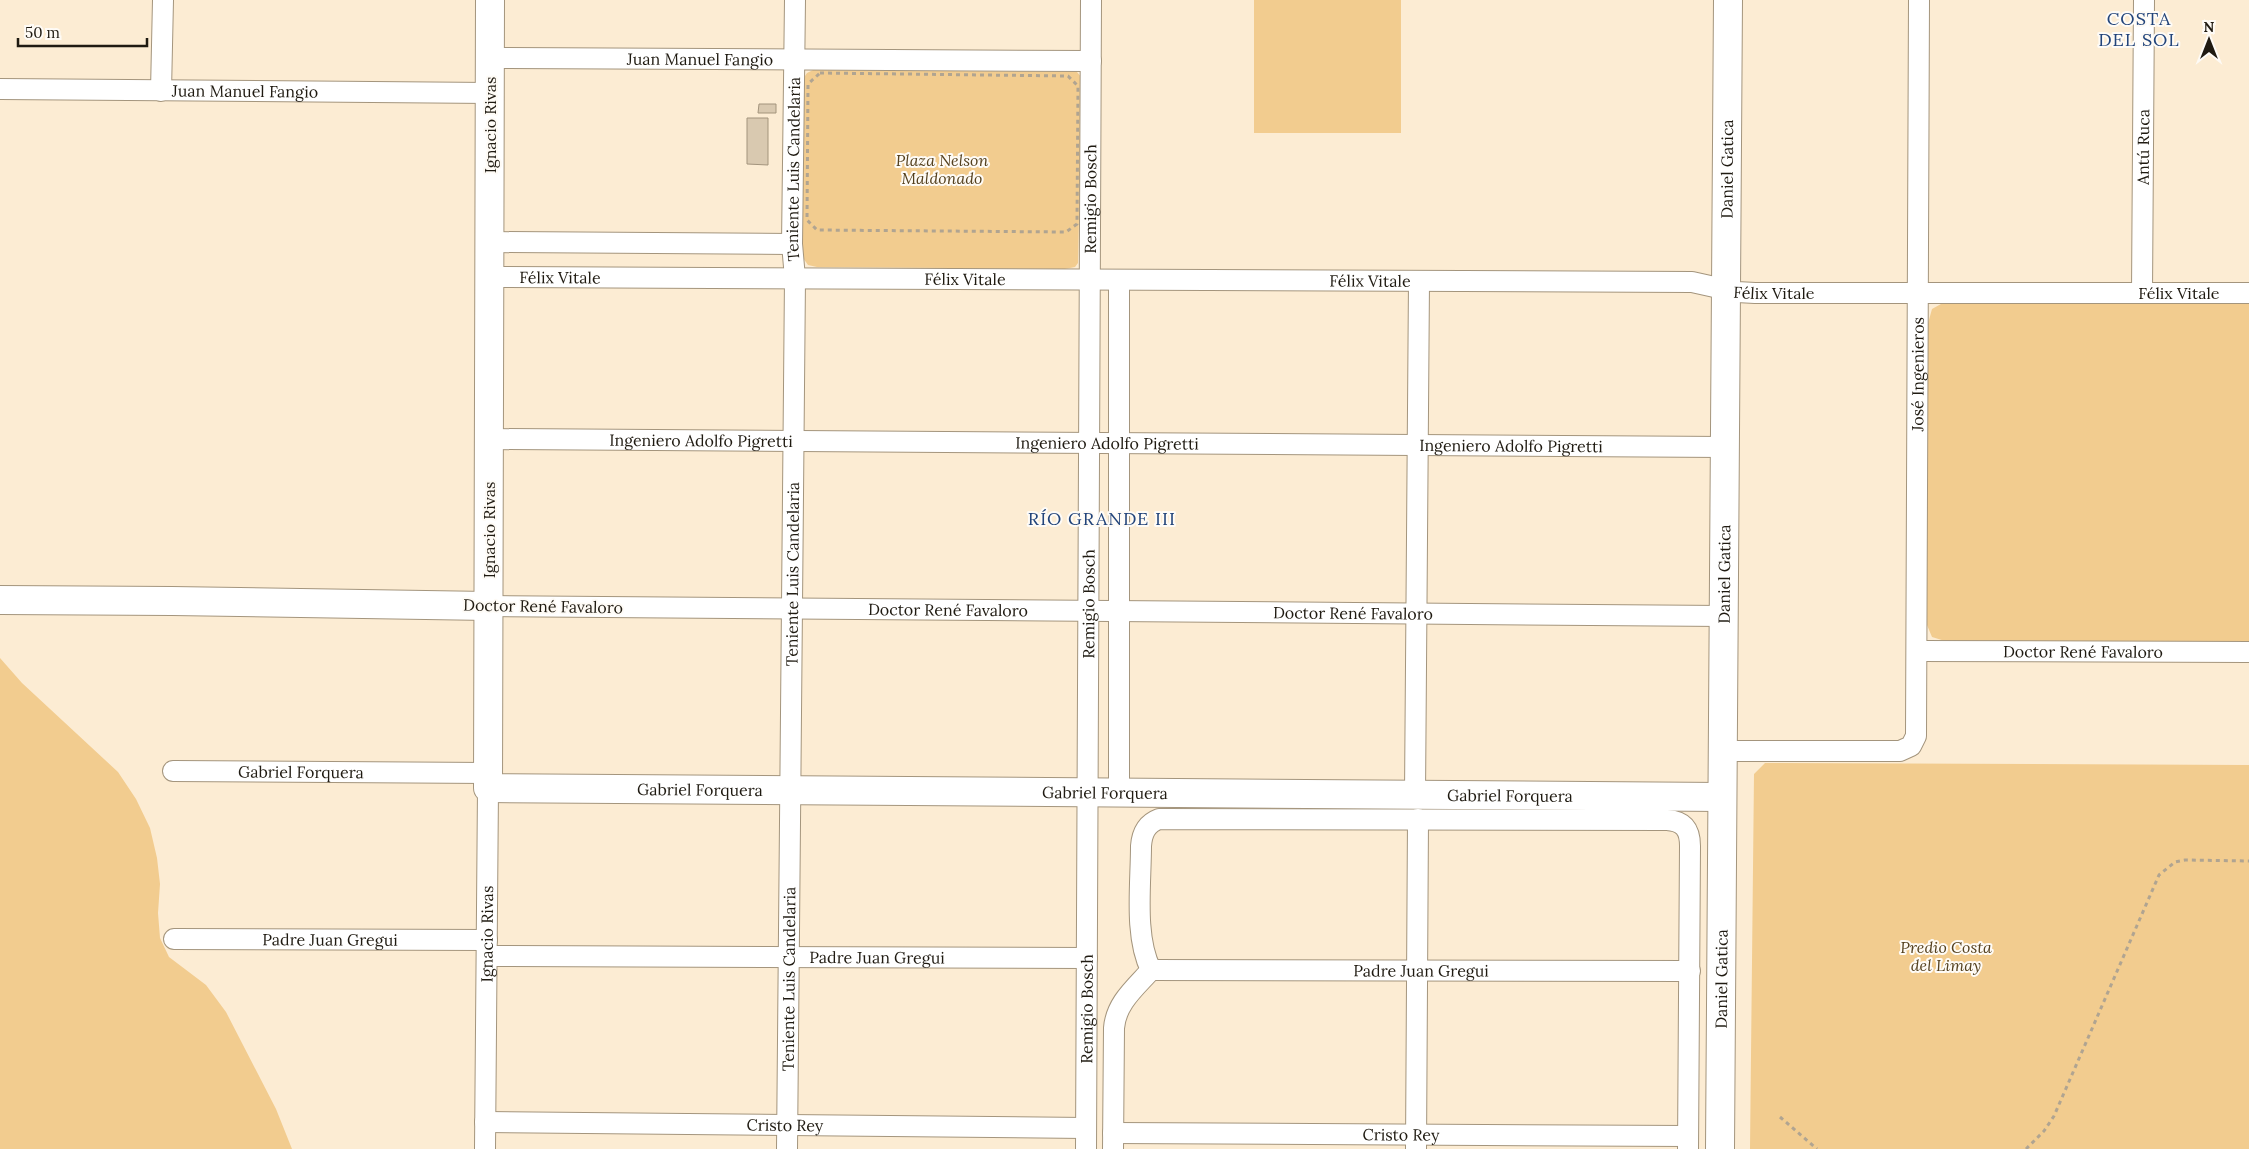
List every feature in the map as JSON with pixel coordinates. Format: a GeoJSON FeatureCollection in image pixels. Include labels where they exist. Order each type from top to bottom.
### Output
{"type":"FeatureCollection","features":[{"type":"Feature","properties":{"kind":"street"},"geometry":{"type":"LineString","coordinates":[[161,90],[163,0]]}},
{"type":"Feature","properties":{"kind":"street","name":"Ignacio Rivas"},"geometry":{"type":"LineString","coordinates":[[485,1149],[490,0]]}},
{"type":"Feature","properties":{"kind":"street","name":"Teniente Luis Candelaria"},"geometry":{"type":"LineString","coordinates":[[786,1149],[794,441],[795,278],[792,244],[795,0]]}},
{"type":"Feature","properties":{"kind":"street","name":"Remigio Bosch"},"geometry":{"type":"LineString","coordinates":[[1086,1149],[1088,280],[1092,0]]}},
{"type":"Feature","properties":{"kind":"street","name":"Daniel Gatica"},"geometry":{"type":"LineString","coordinates":[[1720,1149],[1728,0]]}},
{"type":"Feature","properties":{"kind":"street","name":"José Ingenieros"},"geometry":{"type":"LineString","coordinates":[[1723,751],[1900,751],[1911,746],[1917,731],[1919,0]]}},
{"type":"Feature","properties":{"kind":"street","name":"Antú Ruca"},"geometry":{"type":"LineString","coordinates":[[2142,293],[2144,0]]}},
{"type":"Feature","properties":{"kind":"street","name":"Juan Manuel Fangio"},"geometry":{"type":"LineString","coordinates":[[490,58],[1091,61]]}},
{"type":"Feature","properties":{"kind":"street","name":"Juan Manuel Fangio"},"geometry":{"type":"LineString","coordinates":[[0,89],[490,93]]}},
{"type":"Feature","properties":{"kind":"street"},"geometry":{"type":"LineString","coordinates":[[490,242],[792,244]]}},
{"type":"Feature","properties":{"kind":"street","name":"Félix Vitale"},"geometry":{"type":"LineString","coordinates":[[490,277],[1692,282],[1755,293],[2249,293]]}},
{"type":"Feature","properties":{"kind":"street","name":"Remigio Bosch"},"geometry":{"type":"LineString","coordinates":[[1119,280],[1119,793]]}},
{"type":"Feature","properties":{"kind":"street"},"geometry":{"type":"LineString","coordinates":[[1416,1142],[1416,614],[1419,281]]}},
{"type":"Feature","properties":{"kind":"street","name":"Ingeniero Adolfo Pigretti"},"geometry":{"type":"LineString","coordinates":[[489,439],[1724,447]]}},
{"type":"Feature","properties":{"kind":"street","name":"Doctor René Favaloro"},"geometry":{"type":"LineString","coordinates":[[0,600],[792,609],[1724,616]]}},
{"type":"Feature","properties":{"kind":"street","name":"Doctor René Favaloro"},"geometry":{"type":"LineString","coordinates":[[1918,651],[2249,652]]}},
{"type":"Feature","properties":{"kind":"street","name":"Gabriel Forquera"},"geometry":{"type":"LineString","coordinates":[[173,771],[790,790],[1119,793],[1667,820],[1684,825]]}},
{"type":"Feature","properties":{"kind":"street","name":"Gabriel Forquera"},"geometry":{"type":"LineString","coordinates":[[1151,970],[1143,952],[1141,936],[1141,846],[1147,826],[1159,819],[1416,807],[1722,797]]}},
{"type":"Feature","properties":{"kind":"street","name":"Daniel Gatica"},"geometry":{"type":"LineString","coordinates":[[1684,825],[1690,835],[1688,1143]]}},
{"type":"Feature","properties":{"kind":"street","name":"Padre Juan Gregui"},"geometry":{"type":"LineString","coordinates":[[174,939],[788,958],[1087,958]]}},
{"type":"Feature","properties":{"kind":"street","name":"Remigio Bosch"},"geometry":{"type":"LineString","coordinates":[[1113,1141],[1114,1028],[1116,1013],[1123,1001],[1151,970]]}},
{"type":"Feature","properties":{"kind":"street","name":"Padre Juan Gregui"},"geometry":{"type":"LineString","coordinates":[[1151,970],[1690,971]]}},
{"type":"Feature","properties":{"kind":"street","name":"Cristo Rey"},"geometry":{"type":"LineString","coordinates":[[485,1122],[1086,1128]]}},
{"type":"Feature","properties":{"kind":"street","name":"Cristo Rey"},"geometry":{"type":"LineString","coordinates":[[1113,1141],[1688,1143]]}},
{"type":"Feature","properties":{"kind":"path"},"geometry":{"type":"LineString","coordinates":[[820,73],[1068,76],[1078,86],[1077,224],[1066,232],[817,230],[807,220],[808,84],[820,73]]}},
{"type":"Feature","properties":{"kind":"path"},"geometry":{"type":"LineString","coordinates":[[2026,1149],[2044,1131],[2054,1116],[2159,876],[2175,862],[2185,860],[2249,861]]}},
{"type":"Feature","properties":{"kind":"path"},"geometry":{"type":"LineString","coordinates":[[1780,1117],[1817,1149]]}},
{"type":"Feature","properties":{"kind":"green space"},"geometry":{"type":"Polygon","coordinates":[[[1254,0],[1401,0],[1401,133],[1254,133],[1254,0]]]}},
{"type":"Feature","properties":{"kind":"green space","name":"Plaza Nelson Maldonado"},"geometry":{"type":"Polygon","coordinates":[[[813,70],[1077,72],[1082,78],[1078,263],[1075,267],[1065,269],[817,267],[808,265],[801,255],[803,79],[807,73],[813,70]]]}},
{"type":"Feature","properties":{"kind":"green space"},"geometry":{"type":"Polygon","coordinates":[[[1952,302],[2249,302],[2249,642],[1945,641],[1932,637],[1927,625],[1927,327],[1932,309],[1941,304],[1952,302]]]}},
{"type":"Feature","properties":{"kind":"green space"},"geometry":{"type":"Polygon","coordinates":[[[0,658],[22,683],[118,772],[136,799],[150,828],[157,858],[160,884],[158,913],[160,938],[169,957],[206,985],[226,1012],[276,1109],[292,1149],[0,1149],[0,658]]]}},
{"type":"Feature","properties":{"kind":"green space","name":"Predio Costa del Limay"},"geometry":{"type":"Polygon","coordinates":[[[1765,763],[2249,765],[2249,1149],[1750,1149],[1754,774],[1765,763]]]}},
{"type":"Feature","properties":{"kind":"building"},"geometry":{"type":"Polygon","coordinates":[[[759,104],[776,104],[776,113],[758,113],[759,104]]]}},
{"type":"Feature","properties":{"kind":"building"},"geometry":{"type":"Polygon","coordinates":[[[747,118],[768,118],[768,165],[747,164],[747,118]]]}},
{"type":"Feature","properties":{"kind":"district","name":"COSTA DEL SOL"},"geometry":{"type":"Point","coordinates":[2139,29]}},
{"type":"Feature","properties":{"kind":"district","name":"RÍO GRANDE III"},"geometry":{"type":"Point","coordinates":[1102,519]}}]}
